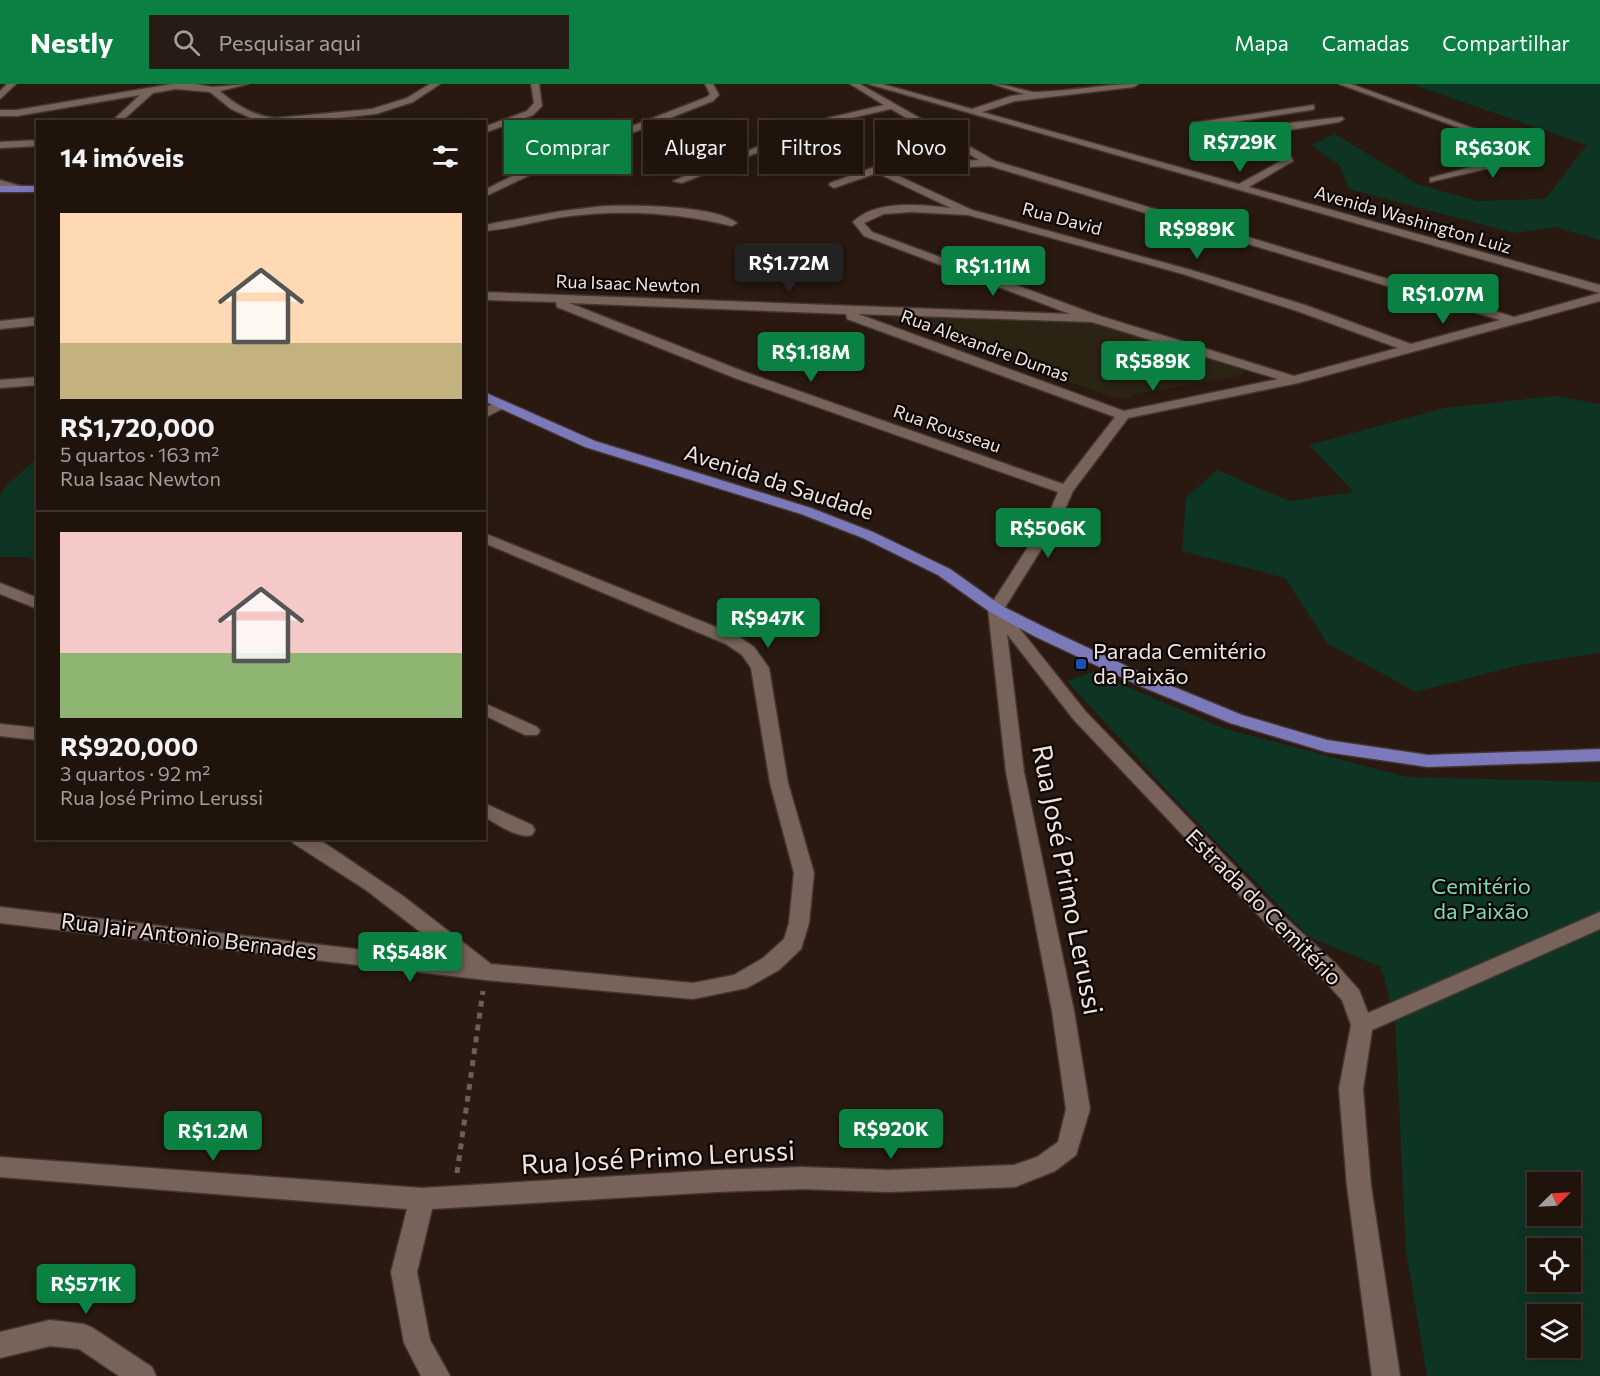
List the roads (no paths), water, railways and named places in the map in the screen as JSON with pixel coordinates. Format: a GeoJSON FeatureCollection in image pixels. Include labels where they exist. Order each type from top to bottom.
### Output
{"type":"FeatureCollection","features":[{"type":"Feature","properties":{"kind":"main road"},"geometry":{"type":"LineString","coordinates":[[0,189],[36,189]]}},
{"type":"Feature","properties":{"kind":"main road","name":"Avenida da Saudade"},"geometry":{"type":"LineString","coordinates":[[486,397],[590,444],[806,511],[868,535],[944,572],[996,609],[1083,653],[1236,719],[1326,746],[1428,761],[1600,755]]}},
{"type":"Feature","properties":{"kind":"street"},"geometry":{"type":"LineString","coordinates":[[0,96],[12,84]]}},
{"type":"Feature","properties":{"kind":"street"},"geometry":{"type":"LineString","coordinates":[[0,113],[16,113],[153,88],[192,86],[213,90],[244,84]]}},
{"type":"Feature","properties":{"kind":"street"},"geometry":{"type":"LineString","coordinates":[[287,120],[373,112],[410,100],[436,84]]}},
{"type":"Feature","properties":{"kind":"street"},"geometry":{"type":"LineString","coordinates":[[486,129],[530,114],[539,104],[535,84]]}},
{"type":"Feature","properties":{"kind":"street"},"geometry":{"type":"LineString","coordinates":[[486,193],[549,162],[710,99],[714,95],[709,84]]}},
{"type":"Feature","properties":{"kind":"street"},"geometry":{"type":"LineString","coordinates":[[854,84],[991,163],[1516,321]]}},
{"type":"Feature","properties":{"kind":"street","name":"Avenida Washington Luiz"},"geometry":{"type":"LineString","coordinates":[[872,84],[1600,289]]}},
{"type":"Feature","properties":{"kind":"street"},"geometry":{"type":"LineString","coordinates":[[997,84],[1038,95]]}},
{"type":"Feature","properties":{"kind":"street"},"geometry":{"type":"LineString","coordinates":[[973,112],[1014,98],[1134,84]]}},
{"type":"Feature","properties":{"kind":"street"},"geometry":{"type":"LineString","coordinates":[[1343,84],[1531,151],[1529,156],[1434,180]]}},
{"type":"Feature","properties":{"kind":"street"},"geometry":{"type":"LineString","coordinates":[[116,120],[153,88]]}},
{"type":"Feature","properties":{"kind":"street"},"geometry":{"type":"LineString","coordinates":[[213,90],[249,116],[260,120]]}},
{"type":"Feature","properties":{"kind":"street"},"geometry":{"type":"LineString","coordinates":[[678,181],[831,120],[893,106]]}},
{"type":"Feature","properties":{"kind":"street"},"geometry":{"type":"LineString","coordinates":[[1240,188],[1288,161],[1287,156],[1276,150],[1195,125],[1311,106]]}},
{"type":"Feature","properties":{"kind":"street"},"geometry":{"type":"LineString","coordinates":[[1234,137],[1272,128],[1340,119]]}},
{"type":"Feature","properties":{"kind":"street"},"geometry":{"type":"LineString","coordinates":[[0,145],[36,143]]}},
{"type":"Feature","properties":{"kind":"street"},"geometry":{"type":"LineString","coordinates":[[968,163],[991,163]]}},
{"type":"Feature","properties":{"kind":"street"},"geometry":{"type":"LineString","coordinates":[[834,185],[875,170]]}},
{"type":"Feature","properties":{"kind":"street","name":"Rua David"},"geometry":{"type":"LineString","coordinates":[[888,174],[968,212],[1187,272],[1301,308],[1413,349]]}},
{"type":"Feature","properties":{"kind":"street"},"geometry":{"type":"LineString","coordinates":[[0,183],[20,189]]}},
{"type":"Feature","properties":{"kind":"street"},"geometry":{"type":"LineString","coordinates":[[968,212],[888,209],[869,214],[858,222],[868,234],[1093,318],[1293,380]]}},
{"type":"Feature","properties":{"kind":"street"},"geometry":{"type":"LineString","coordinates":[[486,228],[562,214],[611,210],[662,210],[732,224]]}},
{"type":"Feature","properties":{"kind":"street","name":"Rua Isaac Newton"},"geometry":{"type":"LineString","coordinates":[[486,296],[1093,318]]}},
{"type":"Feature","properties":{"kind":"street"},"geometry":{"type":"LineString","coordinates":[[996,609],[1055,516],[1066,490],[1123,415],[1293,380],[1600,297]]}},
{"type":"Feature","properties":{"kind":"street","name":"Rua Rousseau"},"geometry":{"type":"LineString","coordinates":[[547,298],[740,375],[1066,490]]}},
{"type":"Feature","properties":{"kind":"street","name":"Rua Alexandre Dumas"},"geometry":{"type":"LineString","coordinates":[[835,310],[1123,415]]}},
{"type":"Feature","properties":{"kind":"street"},"geometry":{"type":"LineString","coordinates":[[0,325],[36,321]]}},
{"type":"Feature","properties":{"kind":"street"},"geometry":{"type":"LineString","coordinates":[[0,384],[36,381]]}},
{"type":"Feature","properties":{"kind":"street"},"geometry":{"type":"LineString","coordinates":[[486,413],[499,405]]}},
{"type":"Feature","properties":{"kind":"street","name":"Rua Jair Antonio Bernades"},"geometry":{"type":"LineString","coordinates":[[0,915],[486,972],[693,991],[739,982],[771,964],[794,943],[799,923],[804,873],[779,783],[760,668],[748,651],[732,640],[486,538]]}},
{"type":"Feature","properties":{"kind":"street"},"geometry":{"type":"LineString","coordinates":[[0,588],[36,603]]}},
{"type":"Feature","properties":{"kind":"street","name":"Estrada do Cemitério"},"geometry":{"type":"LineString","coordinates":[[996,609],[1080,716],[1269,914],[1327,969],[1351,996],[1362,1025]]}},
{"type":"Feature","properties":{"kind":"street","name":"Rua José Primo Lerussi"},"geometry":{"type":"LineString","coordinates":[[0,1167],[422,1198],[453,1198],[717,1181],[801,1178],[889,1181],[1016,1176],[1046,1164],[1068,1148],[1078,1109],[1063,1011],[1015,772],[996,609]]}},
{"type":"Feature","properties":{"kind":"street"},"geometry":{"type":"LineString","coordinates":[[486,709],[531,731]]}},
{"type":"Feature","properties":{"kind":"street"},"geometry":{"type":"LineString","coordinates":[[0,729],[36,734]]}},
{"type":"Feature","properties":{"kind":"street"},"geometry":{"type":"LineString","coordinates":[[486,810],[525,830]]}},
{"type":"Feature","properties":{"kind":"street"},"geometry":{"type":"LineString","coordinates":[[303,840],[349,867],[423,920],[486,972]]}},
{"type":"Feature","properties":{"kind":"street"},"geometry":{"type":"LineString","coordinates":[[1386,1376],[1359,1186],[1351,1089],[1362,1025],[1600,920]]}},
{"type":"Feature","properties":{"kind":"street"},"geometry":{"type":"LineString","coordinates":[[422,1198],[404,1272],[417,1343],[436,1376]]}},
{"type":"Feature","properties":{"kind":"street"},"geometry":{"type":"LineString","coordinates":[[3,1343],[50,1333],[84,1337],[142,1376]]}},
{"type":"Feature","properties":{"kind":"place","name":"Parada Cemitério da Paixão"},"geometry":{"type":"Point","coordinates":[1081,664]}},
{"type":"Feature","properties":{"kind":"park label","name":"Cemitério da Paixão"},"geometry":{"type":"Point","coordinates":[1481,898]}}]}
